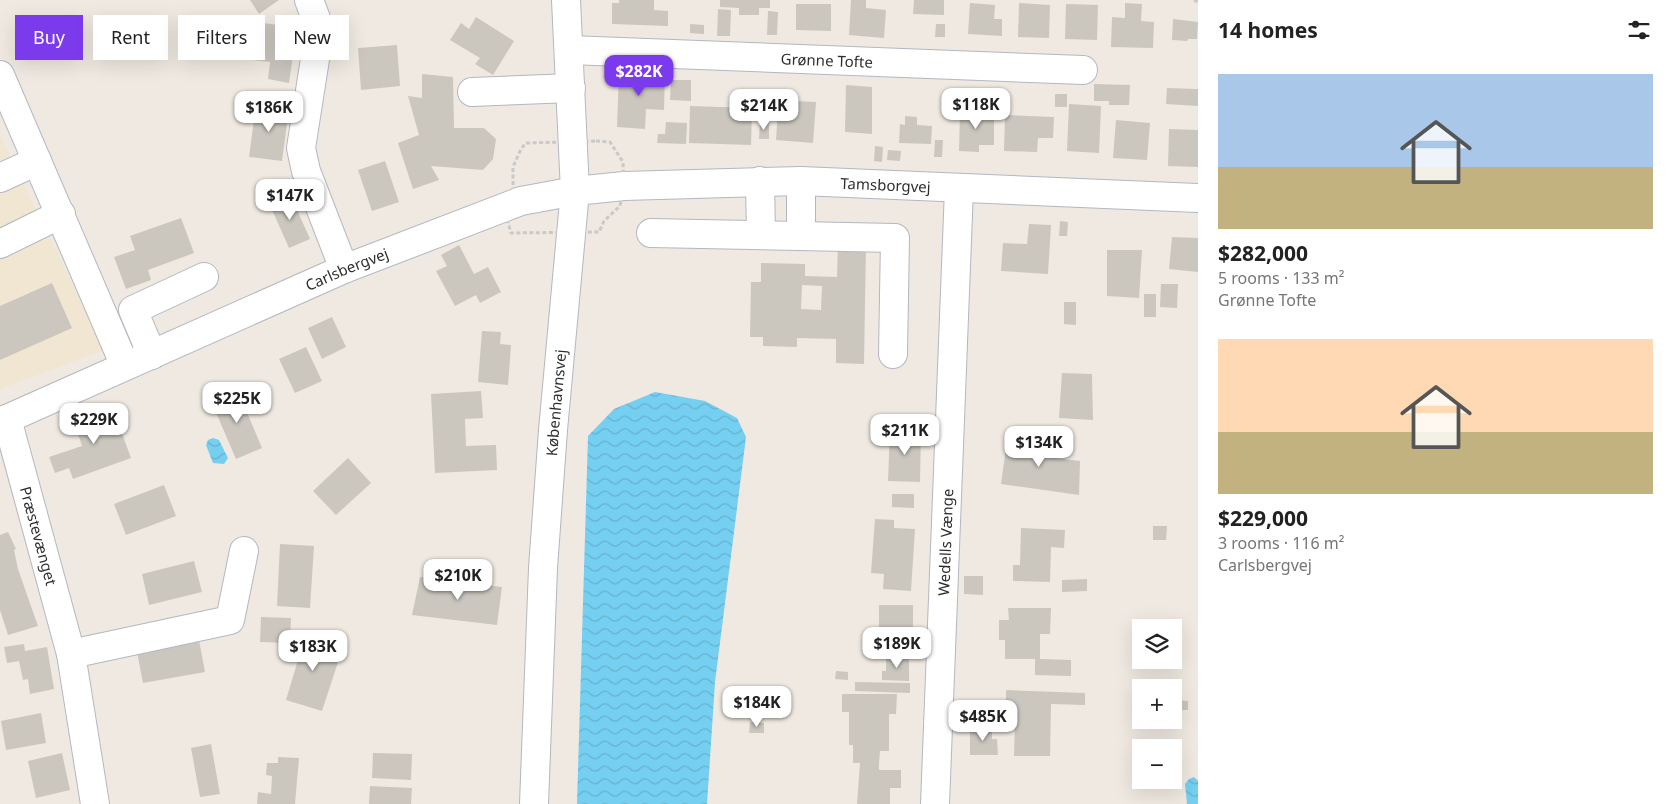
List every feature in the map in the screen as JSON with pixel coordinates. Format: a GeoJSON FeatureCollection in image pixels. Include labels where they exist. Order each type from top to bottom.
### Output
{"type":"FeatureCollection","features":[{"type":"Feature","properties":{"kind":"street"},"geometry":{"type":"LineString","coordinates":[[309,0],[318,24],[318,40],[301,148],[306,171],[344,270]]}},
{"type":"Feature","properties":{"kind":"street","name":"Københavnsvej"},"geometry":{"type":"LineString","coordinates":[[534,804],[543,568],[553,430],[575,191],[566,0]]}},
{"type":"Feature","properties":{"kind":"street","name":"Grønne Tofte"},"geometry":{"type":"LineString","coordinates":[[569,50],[1083,70]]}},
{"type":"Feature","properties":{"kind":"street"},"geometry":{"type":"LineString","coordinates":[[0,75],[126,366]]}},
{"type":"Feature","properties":{"kind":"street"},"geometry":{"type":"LineString","coordinates":[[472,92],[571,88]]}},
{"type":"Feature","properties":{"kind":"street"},"geometry":{"type":"LineString","coordinates":[[0,178],[37,161]]}},
{"type":"Feature","properties":{"kind":"street"},"geometry":{"type":"LineString","coordinates":[[760,181],[761,235]]}},
{"type":"Feature","properties":{"kind":"street"},"geometry":{"type":"LineString","coordinates":[[801,181],[801,236]]}},
{"type":"Feature","properties":{"kind":"street","name":"Tamsborgvej"},"geometry":{"type":"LineString","coordinates":[[575,191],[624,186],[801,181],[1198,198]]}},
{"type":"Feature","properties":{"kind":"street","name":"Wedells Vænge"},"geometry":{"type":"LineString","coordinates":[[935,804],[959,188]]}},
{"type":"Feature","properties":{"kind":"street","name":"Carlsbergvej"},"geometry":{"type":"LineString","coordinates":[[4,421],[344,270],[512,203],[575,191]]}},
{"type":"Feature","properties":{"kind":"street"},"geometry":{"type":"LineString","coordinates":[[0,244],[60,214]]}},
{"type":"Feature","properties":{"kind":"street"},"geometry":{"type":"LineString","coordinates":[[652,233],[896,238],[893,354]]}},
{"type":"Feature","properties":{"kind":"street"},"geometry":{"type":"LineString","coordinates":[[152,354],[133,310],[204,276]]}},
{"type":"Feature","properties":{"kind":"street","name":"Præstevænget"},"geometry":{"type":"LineString","coordinates":[[4,421],[71,654],[95,804]]}},
{"type":"Feature","properties":{"kind":"street"},"geometry":{"type":"LineString","coordinates":[[71,654],[230,620],[244,551]]}},
{"type":"Feature","properties":{"kind":"path"},"geometry":{"type":"LineString","coordinates":[[1194,0],[1198,2]]}},
{"type":"Feature","properties":{"kind":"shaded area"},"geometry":{"type":"Polygon","coordinates":[[[0,136],[104,350],[0,389],[0,136]]]}},
{"type":"Feature","properties":{"kind":"water"},"geometry":{"type":"Polygon","coordinates":[[[655,392],[705,401],[737,418],[746,437],[715,682],[707,804],[577,804],[588,436],[614,409],[655,392]]]}},
{"type":"Feature","properties":{"kind":"water"},"geometry":{"type":"Polygon","coordinates":[[[213,438],[219,440],[228,458],[224,464],[213,463],[206,445],[208,440],[213,438]]]}},
{"type":"Feature","properties":{"kind":"water"},"geometry":{"type":"Polygon","coordinates":[[[1194,777],[1198,781],[1198,804],[1187,804],[1185,784],[1194,777]]]}},
{"type":"Feature","properties":{"kind":"building"},"geometry":{"type":"Polygon","coordinates":[[[250,0],[279,0],[259,14],[250,0]]]}},
{"type":"Feature","properties":{"kind":"building"},"geometry":{"type":"Polygon","coordinates":[[[619,0],[654,0],[654,10],[668,11],[668,26],[612,24],[612,3],[619,3],[619,0]]]}},
{"type":"Feature","properties":{"kind":"building"},"geometry":{"type":"Polygon","coordinates":[[[720,0],[770,0],[770,8],[759,8],[759,15],[739,15],[739,8],[720,7],[720,0]]]}},
{"type":"Feature","properties":{"kind":"building"},"geometry":{"type":"Polygon","coordinates":[[[851,0],[866,0],[866,8],[886,10],[884,38],[849,35],[851,0]]]}},
{"type":"Feature","properties":{"kind":"building"},"geometry":{"type":"Polygon","coordinates":[[[914,0],[944,0],[944,15],[913,14],[914,0]]]}},
{"type":"Feature","properties":{"kind":"building"},"geometry":{"type":"Polygon","coordinates":[[[970,3],[995,5],[994,19],[1002,19],[1002,36],[968,34],[970,3]]]}},
{"type":"Feature","properties":{"kind":"building"},"geometry":{"type":"Polygon","coordinates":[[[1019,3],[1050,5],[1049,38],[1018,37],[1019,3]]]}},
{"type":"Feature","properties":{"kind":"building"},"geometry":{"type":"Polygon","coordinates":[[[1125,3],[1142,4],[1141,21],[1154,22],[1153,48],[1111,47],[1112,17],[1125,18],[1125,3]]]}},
{"type":"Feature","properties":{"kind":"building"},"geometry":{"type":"Polygon","coordinates":[[[796,4],[831,4],[831,31],[796,30],[796,4]]]}},
{"type":"Feature","properties":{"kind":"building"},"geometry":{"type":"Polygon","coordinates":[[[1066,4],[1098,5],[1097,40],[1065,39],[1066,4]]]}},
{"type":"Feature","properties":{"kind":"building"},"geometry":{"type":"Polygon","coordinates":[[[718,9],[731,10],[730,36],[717,36],[718,9]]]}},
{"type":"Feature","properties":{"kind":"building"},"geometry":{"type":"Polygon","coordinates":[[[768,11],[778,12],[777,35],[767,35],[768,11]]]}},
{"type":"Feature","properties":{"kind":"building"},"geometry":{"type":"Polygon","coordinates":[[[476,17],[514,41],[493,75],[475,64],[480,58],[450,40],[461,23],[469,29],[476,17]]]}},
{"type":"Feature","properties":{"kind":"building"},"geometry":{"type":"Polygon","coordinates":[[[1173,19],[1198,22],[1197,39],[1188,39],[1187,41],[1172,40],[1173,19]]]}},
{"type":"Feature","properties":{"kind":"building"},"geometry":{"type":"Polygon","coordinates":[[[265,23],[275,25],[275,60],[292,60],[289,83],[268,79],[270,62],[252,60],[265,60],[265,23]]]}},
{"type":"Feature","properties":{"kind":"building"},"geometry":{"type":"Polygon","coordinates":[[[690,24],[704,25],[704,34],[690,33],[690,24]]]}},
{"type":"Feature","properties":{"kind":"building"},"geometry":{"type":"Polygon","coordinates":[[[936,24],[945,24],[945,37],[935,37],[936,24]]]}},
{"type":"Feature","properties":{"kind":"building"},"geometry":{"type":"Polygon","coordinates":[[[397,45],[400,86],[361,90],[358,48],[397,45]]]}},
{"type":"Feature","properties":{"kind":"building"},"geometry":{"type":"Polygon","coordinates":[[[619,71],[665,73],[664,110],[646,109],[645,129],[617,127],[619,71]]]}},
{"type":"Feature","properties":{"kind":"building"},"geometry":{"type":"Polygon","coordinates":[[[422,74],[453,77],[454,128],[484,128],[496,139],[493,159],[483,170],[431,166],[439,180],[413,189],[398,143],[419,135],[408,96],[422,98],[422,74]]]}},
{"type":"Feature","properties":{"kind":"building"},"geometry":{"type":"Polygon","coordinates":[[[671,80],[691,80],[691,101],[670,100],[671,80]]]}},
{"type":"Feature","properties":{"kind":"building"},"geometry":{"type":"Polygon","coordinates":[[[1094,84],[1130,85],[1129,105],[1109,105],[1109,101],[1094,101],[1094,84]]]}},
{"type":"Feature","properties":{"kind":"building"},"geometry":{"type":"Polygon","coordinates":[[[846,85],[872,87],[872,134],[845,132],[846,85]]]}},
{"type":"Feature","properties":{"kind":"building"},"geometry":{"type":"Polygon","coordinates":[[[1167,88],[1198,89],[1198,106],[1166,104],[1167,88]]]}},
{"type":"Feature","properties":{"kind":"building"},"geometry":{"type":"Polygon","coordinates":[[[1055,94],[1067,94],[1067,107],[1055,107],[1055,94]]]}},
{"type":"Feature","properties":{"kind":"building"},"geometry":{"type":"Polygon","coordinates":[[[795,101],[816,102],[813,143],[776,140],[778,109],[794,110],[795,101]]]}},
{"type":"Feature","properties":{"kind":"building"},"geometry":{"type":"Polygon","coordinates":[[[1069,104],[1101,106],[1099,153],[1067,151],[1069,104]]]}},
{"type":"Feature","properties":{"kind":"building"},"geometry":{"type":"Polygon","coordinates":[[[256,105],[289,109],[282,161],[249,157],[256,105]]]}},
{"type":"Feature","properties":{"kind":"building"},"geometry":{"type":"Polygon","coordinates":[[[690,106],[752,108],[751,145],[689,143],[690,106]]]}},
{"type":"Feature","properties":{"kind":"building"},"geometry":{"type":"Polygon","coordinates":[[[960,111],[994,111],[994,145],[979,145],[979,152],[959,151],[960,111]]]}},
{"type":"Feature","properties":{"kind":"building"},"geometry":{"type":"Polygon","coordinates":[[[1005,115],[1054,117],[1053,138],[1038,138],[1037,152],[1004,151],[1005,115]]]}},
{"type":"Feature","properties":{"kind":"building"},"geometry":{"type":"Polygon","coordinates":[[[905,116],[917,117],[917,125],[932,126],[931,144],[899,143],[900,124],[905,125],[905,116]]]}},
{"type":"Feature","properties":{"kind":"building"},"geometry":{"type":"Polygon","coordinates":[[[1116,120],[1150,123],[1147,160],[1113,158],[1116,120]]]}},
{"type":"Feature","properties":{"kind":"building"},"geometry":{"type":"Polygon","coordinates":[[[666,122],[687,123],[686,144],[657,143],[658,134],[665,134],[666,122]]]}},
{"type":"Feature","properties":{"kind":"building"},"geometry":{"type":"Polygon","coordinates":[[[760,122],[769,122],[769,139],[759,139],[760,122]]]}},
{"type":"Feature","properties":{"kind":"building"},"geometry":{"type":"Polygon","coordinates":[[[1169,129],[1198,130],[1198,167],[1168,166],[1169,129]]]}},
{"type":"Feature","properties":{"kind":"building"},"geometry":{"type":"Polygon","coordinates":[[[935,140],[943,140],[942,157],[934,157],[935,140]]]}},
{"type":"Feature","properties":{"kind":"building"},"geometry":{"type":"Polygon","coordinates":[[[875,146],[883,147],[882,162],[874,161],[875,146]]]}},
{"type":"Feature","properties":{"kind":"building"},"geometry":{"type":"Polygon","coordinates":[[[888,150],[901,151],[900,161],[887,160],[888,150]]]}},
{"type":"Feature","properties":{"kind":"building"},"geometry":{"type":"Polygon","coordinates":[[[385,161],[399,202],[372,211],[358,170],[385,161]]]}},
{"type":"Feature","properties":{"kind":"building"},"geometry":{"type":"Polygon","coordinates":[[[290,194],[310,239],[289,248],[269,203],[290,194]]]}},
{"type":"Feature","properties":{"kind":"building"},"geometry":{"type":"Polygon","coordinates":[[[181,218],[194,253],[148,270],[151,280],[126,289],[114,257],[135,250],[130,236],[181,218]]]}},
{"type":"Feature","properties":{"kind":"building"},"geometry":{"type":"Polygon","coordinates":[[[1060,221],[1068,222],[1067,236],[1059,236],[1060,221]]]}},
{"type":"Feature","properties":{"kind":"building"},"geometry":{"type":"Polygon","coordinates":[[[1029,224],[1051,225],[1048,274],[1001,271],[1003,243],[1027,244],[1029,224]]]}},
{"type":"Feature","properties":{"kind":"building"},"geometry":{"type":"Polygon","coordinates":[[[1172,237],[1198,238],[1198,272],[1169,269],[1172,237]]]}},
{"type":"Feature","properties":{"kind":"building"},"geometry":{"type":"Polygon","coordinates":[[[838,244],[866,245],[864,364],[836,363],[836,339],[797,338],[797,347],[763,346],[763,337],[750,337],[751,282],[761,282],[761,263],[805,264],[805,276],[837,277],[838,244]],[[802,285],[801,309],[821,310],[822,286],[802,285]]]}},
{"type":"Feature","properties":{"kind":"building"},"geometry":{"type":"Polygon","coordinates":[[[459,245],[474,274],[488,267],[501,292],[480,303],[476,295],[455,306],[436,271],[447,266],[441,255],[459,245]]]}},
{"type":"Feature","properties":{"kind":"building"},"geometry":{"type":"Polygon","coordinates":[[[1107,250],[1142,250],[1139,298],[1107,296],[1107,250]]]}},
{"type":"Feature","properties":{"kind":"building"},"geometry":{"type":"Polygon","coordinates":[[[52,283],[72,328],[0,360],[0,306],[52,283]]]}},
{"type":"Feature","properties":{"kind":"building"},"geometry":{"type":"Polygon","coordinates":[[[1161,284],[1178,284],[1177,308],[1160,307],[1161,284]]]}},
{"type":"Feature","properties":{"kind":"building"},"geometry":{"type":"Polygon","coordinates":[[[1144,294],[1156,294],[1156,317],[1144,317],[1144,294]]]}},
{"type":"Feature","properties":{"kind":"building"},"geometry":{"type":"Polygon","coordinates":[[[1064,302],[1076,302],[1076,325],[1064,324],[1064,302]]]}},
{"type":"Feature","properties":{"kind":"building"},"geometry":{"type":"Polygon","coordinates":[[[332,317],[346,347],[322,359],[308,328],[332,317]]]}},
{"type":"Feature","properties":{"kind":"building"},"geometry":{"type":"Polygon","coordinates":[[[482,331],[501,332],[500,344],[511,345],[508,385],[478,382],[482,331]]]}},
{"type":"Feature","properties":{"kind":"building"},"geometry":{"type":"Polygon","coordinates":[[[306,347],[322,381],[295,393],[279,359],[306,347]]]}},
{"type":"Feature","properties":{"kind":"building"},"geometry":{"type":"Polygon","coordinates":[[[1062,373],[1092,374],[1093,420],[1059,418],[1062,373]]]}},
{"type":"Feature","properties":{"kind":"building"},"geometry":{"type":"Polygon","coordinates":[[[237,389],[262,448],[236,459],[211,401],[237,389]]]}},
{"type":"Feature","properties":{"kind":"building"},"geometry":{"type":"Polygon","coordinates":[[[481,391],[483,418],[465,419],[466,446],[496,445],[497,470],[435,473],[431,394],[481,391]]]}},
{"type":"Feature","properties":{"kind":"building"},"geometry":{"type":"Polygon","coordinates":[[[112,406],[131,458],[73,479],[69,468],[55,473],[49,457],[82,446],[75,425],[82,423],[80,417],[112,406]]]}},
{"type":"Feature","properties":{"kind":"building"},"geometry":{"type":"Polygon","coordinates":[[[890,429],[921,430],[920,482],[888,481],[890,429]]]}},
{"type":"Feature","properties":{"kind":"building"},"geometry":{"type":"Polygon","coordinates":[[[1021,432],[1043,434],[1038,456],[1080,461],[1079,495],[1001,484],[1006,448],[1020,449],[1021,432]]]}},
{"type":"Feature","properties":{"kind":"building"},"geometry":{"type":"Polygon","coordinates":[[[1053,432],[1065,434],[1065,439],[1061,439],[1061,444],[1053,444],[1053,432]]]}},
{"type":"Feature","properties":{"kind":"building"},"geometry":{"type":"Polygon","coordinates":[[[348,458],[371,483],[336,515],[313,491],[348,458]]]}},
{"type":"Feature","properties":{"kind":"building"},"geometry":{"type":"Polygon","coordinates":[[[164,485],[176,516],[126,535],[114,504],[164,485]]]}},
{"type":"Feature","properties":{"kind":"building"},"geometry":{"type":"Polygon","coordinates":[[[892,494],[914,494],[914,508],[892,507],[892,494]]]}},
{"type":"Feature","properties":{"kind":"building"},"geometry":{"type":"Polygon","coordinates":[[[875,519],[894,520],[894,528],[915,529],[911,591],[883,589],[884,574],[871,573],[875,519]]]}},
{"type":"Feature","properties":{"kind":"building"},"geometry":{"type":"Polygon","coordinates":[[[1153,526],[1167,526],[1166,540],[1153,540],[1153,526]]]}},
{"type":"Feature","properties":{"kind":"building"},"geometry":{"type":"Polygon","coordinates":[[[1021,528],[1065,530],[1064,548],[1051,547],[1050,582],[1013,581],[1013,565],[1020,565],[1021,528]]]}},
{"type":"Feature","properties":{"kind":"building"},"geometry":{"type":"Polygon","coordinates":[[[8,532],[16,549],[14,550],[18,569],[38,626],[8,635],[0,610],[0,535],[8,532]]]}},
{"type":"Feature","properties":{"kind":"building"},"geometry":{"type":"Polygon","coordinates":[[[280,544],[314,546],[310,608],[277,606],[280,544]]]}},
{"type":"Feature","properties":{"kind":"building"},"geometry":{"type":"Polygon","coordinates":[[[194,561],[202,592],[149,605],[142,574],[194,561]]]}},
{"type":"Feature","properties":{"kind":"building"},"geometry":{"type":"Polygon","coordinates":[[[964,576],[983,576],[983,595],[964,594],[964,576]]]}},
{"type":"Feature","properties":{"kind":"building"},"geometry":{"type":"Polygon","coordinates":[[[420,577],[502,587],[497,625],[412,615],[420,577]]]}},
{"type":"Feature","properties":{"kind":"building"},"geometry":{"type":"Polygon","coordinates":[[[1087,579],[1087,591],[1062,592],[1062,580],[1087,579]]]}},
{"type":"Feature","properties":{"kind":"building"},"geometry":{"type":"Polygon","coordinates":[[[879,605],[913,605],[913,649],[879,649],[879,605]]]}},
{"type":"Feature","properties":{"kind":"building"},"geometry":{"type":"Polygon","coordinates":[[[1008,608],[1051,608],[1050,634],[1040,634],[1040,659],[1071,660],[1071,676],[1035,675],[1035,659],[1005,659],[1005,640],[999,640],[999,620],[1009,620],[1008,608]]]}},
{"type":"Feature","properties":{"kind":"building"},"geometry":{"type":"Polygon","coordinates":[[[261,617],[291,618],[290,643],[260,642],[261,617]]]}},
{"type":"Feature","properties":{"kind":"building"},"geometry":{"type":"Polygon","coordinates":[[[297,635],[342,650],[322,711],[286,700],[298,660],[290,657],[297,635]]]}},
{"type":"Feature","properties":{"kind":"building"},"geometry":{"type":"Polygon","coordinates":[[[199,640],[205,672],[143,683],[137,652],[199,640]]]}},
{"type":"Feature","properties":{"kind":"building"},"geometry":{"type":"Polygon","coordinates":[[[24,644],[25,651],[47,647],[54,689],[30,694],[28,679],[23,680],[19,661],[7,663],[4,647],[24,644]]]}},
{"type":"Feature","properties":{"kind":"building"},"geometry":{"type":"Polygon","coordinates":[[[886,657],[909,657],[909,681],[882,680],[882,671],[886,671],[886,657]]]}},
{"type":"Feature","properties":{"kind":"building"},"geometry":{"type":"Polygon","coordinates":[[[836,671],[848,672],[848,680],[835,679],[836,671]]]}},
{"type":"Feature","properties":{"kind":"building"},"geometry":{"type":"Polygon","coordinates":[[[855,682],[910,683],[910,693],[855,691],[855,682]]]}},
{"type":"Feature","properties":{"kind":"building"},"geometry":{"type":"Polygon","coordinates":[[[744,688],[744,699],[728,698],[731,689],[744,688]]]}},
{"type":"Feature","properties":{"kind":"building"},"geometry":{"type":"Polygon","coordinates":[[[1006,690],[1085,693],[1085,705],[1051,704],[1050,756],[1014,756],[1015,720],[1006,720],[1006,690]]]}},
{"type":"Feature","properties":{"kind":"building"},"geometry":{"type":"Polygon","coordinates":[[[842,694],[897,694],[896,714],[889,714],[889,751],[880,751],[879,763],[879,770],[901,770],[901,788],[890,788],[890,804],[857,804],[860,763],[853,763],[853,745],[849,745],[849,712],[842,712],[842,694]]]}},
{"type":"Feature","properties":{"kind":"building"},"geometry":{"type":"Polygon","coordinates":[[[1182,701],[1188,701],[1188,710],[1182,710],[1182,701]]]}},
{"type":"Feature","properties":{"kind":"building"},"geometry":{"type":"Polygon","coordinates":[[[41,713],[46,743],[6,750],[1,721],[41,713]]]}},
{"type":"Feature","properties":{"kind":"building"},"geometry":{"type":"Polygon","coordinates":[[[750,722],[764,723],[764,733],[749,733],[750,722]]]}},
{"type":"Feature","properties":{"kind":"building"},"geometry":{"type":"Polygon","coordinates":[[[970,728],[992,728],[992,739],[997,739],[998,755],[970,755],[970,728]]]}},
{"type":"Feature","properties":{"kind":"building"},"geometry":{"type":"Polygon","coordinates":[[[211,744],[220,794],[200,797],[191,748],[211,744]]]}},
{"type":"Feature","properties":{"kind":"building"},"geometry":{"type":"Polygon","coordinates":[[[62,753],[70,790],[36,798],[28,761],[62,753]]]}},
{"type":"Feature","properties":{"kind":"building"},"geometry":{"type":"Polygon","coordinates":[[[373,753],[412,754],[411,780],[372,778],[373,753]]]}},
{"type":"Feature","properties":{"kind":"building"},"geometry":{"type":"Polygon","coordinates":[[[278,757],[299,758],[295,804],[257,804],[258,792],[271,794],[272,776],[266,775],[267,763],[278,763],[278,757]]]}},
{"type":"Feature","properties":{"kind":"building"},"geometry":{"type":"Polygon","coordinates":[[[370,786],[412,788],[411,804],[369,804],[370,786]]]}}]}
